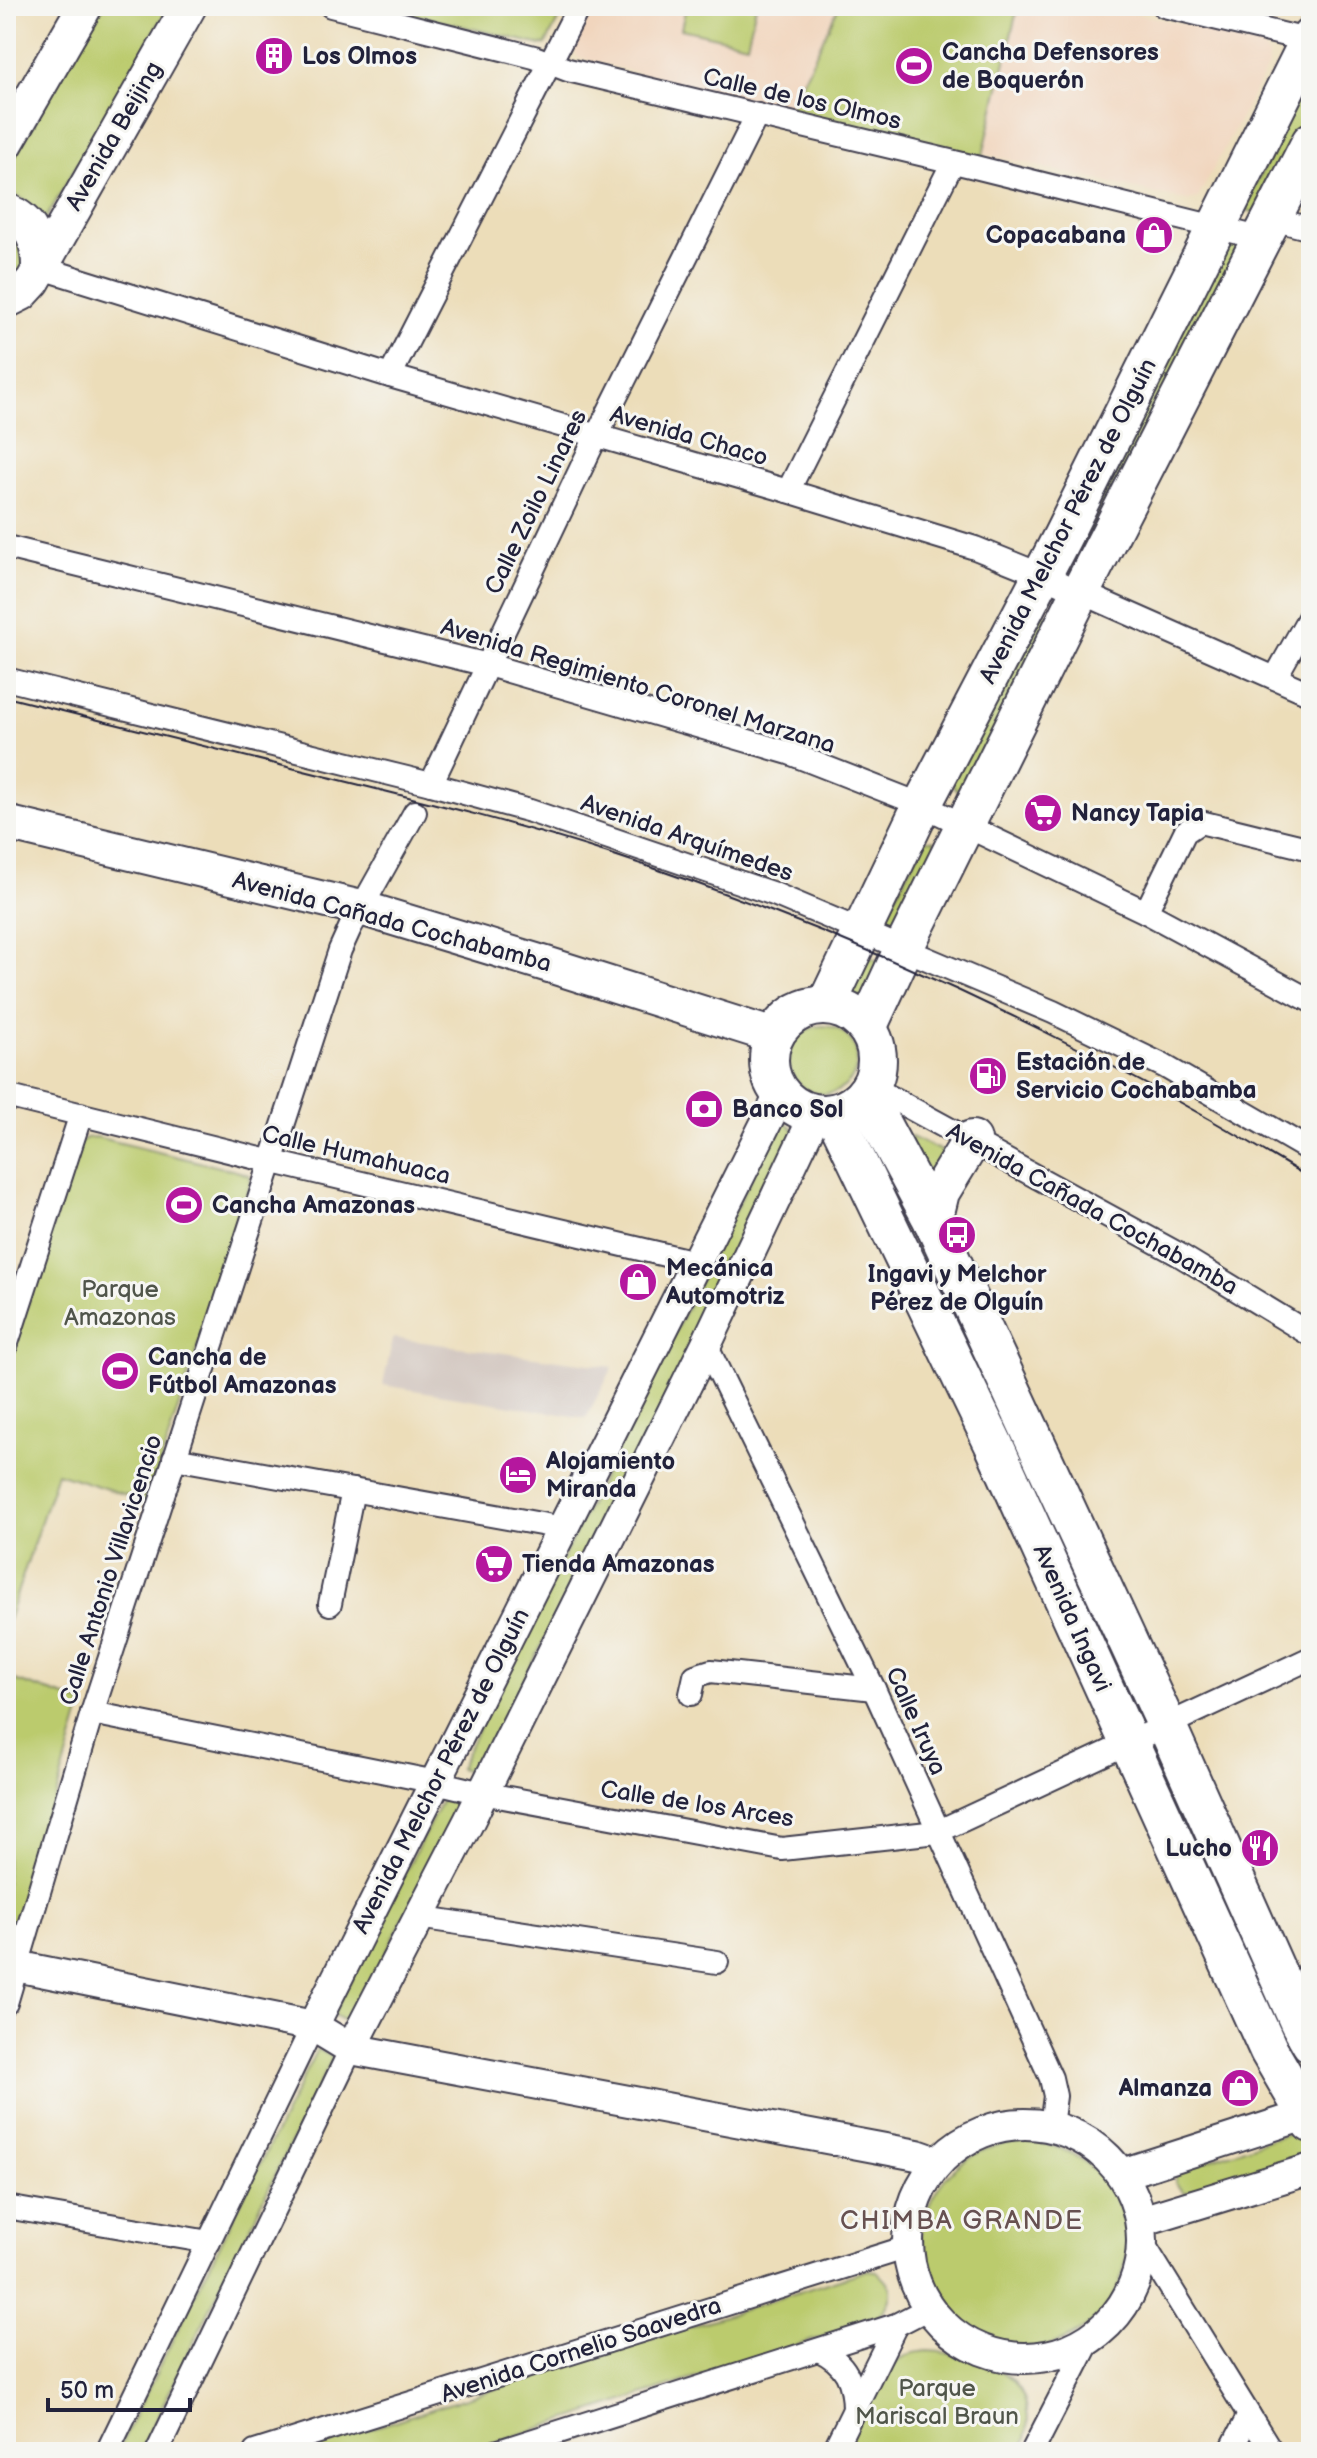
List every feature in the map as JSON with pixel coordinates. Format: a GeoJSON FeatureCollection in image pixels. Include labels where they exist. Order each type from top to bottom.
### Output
{"type":"FeatureCollection","features":[{"type":"Feature","properties":{"kind":"highway","name":"Avenida Melchor Pérez de Olguín"},"geometry":{"type":"LineString","coordinates":[[826,1006],[922,805],[1042,575],[1310,39]]}},
{"type":"Feature","properties":{"kind":"highway","name":"Avenida Melchor Pérez de Olguín"},"geometry":{"type":"LineString","coordinates":[[867,1028],[1080,593],[1311,142]]}},
{"type":"Feature","properties":{"kind":"highway"},"geometry":{"type":"LineString","coordinates":[[826,1006],[849,1013],[867,1028],[875,1044],[875,1073],[846,1101],[795,1106],[775,1063],[783,1024],[797,1012],[826,1006]]}},
{"type":"Feature","properties":{"kind":"highway","name":"Avenida Ingavi"},"geometry":{"type":"LineString","coordinates":[[846,1101],[933,1221],[1311,2043]]}},
{"type":"Feature","properties":{"kind":"highway","name":"Avenida Ingavi"},"geometry":{"type":"LineString","coordinates":[[846,1101],[994,1445],[1269,2051],[1309,2117]]}},
{"type":"Feature","properties":{"kind":"highway"},"geometry":{"type":"LineString","coordinates":[[933,1221],[940,1192],[972,1140]]}},
{"type":"Feature","properties":{"kind":"main road","name":"Avenida Beijing"},"geometry":{"type":"LineString","coordinates":[[6,327],[26,283],[189,6]]}},
{"type":"Feature","properties":{"kind":"main road"},"geometry":{"type":"LineString","coordinates":[[6,143],[75,8]]}},
{"type":"Feature","properties":{"kind":"main road"},"geometry":{"type":"LineString","coordinates":[[6,211],[26,223],[35,236],[39,251],[26,283]]}},
{"type":"Feature","properties":{"kind":"main road","name":"Avenida Cañada Cochabamba"},"geometry":{"type":"LineString","coordinates":[[6,823],[355,918],[775,1063]]}},
{"type":"Feature","properties":{"kind":"main road","name":"Avenida Cañada Cochabamba"},"geometry":{"type":"LineString","coordinates":[[6,844],[355,918]]}},
{"type":"Feature","properties":{"kind":"street","name":"Calle de los Olmos"},"geometry":{"type":"LineString","coordinates":[[331,6],[568,70],[1217,228],[1311,229]]}},
{"type":"Feature","properties":{"kind":"street"},"geometry":{"type":"LineString","coordinates":[[390,376],[579,6]]}},
{"type":"Feature","properties":{"kind":"street"},"geometry":{"type":"LineString","coordinates":[[1164,6],[1310,39]]}},
{"type":"Feature","properties":{"kind":"street","name":"Calle Zoilo Linares"},"geometry":{"type":"LineString","coordinates":[[431,784],[596,437],[757,115]]}},
{"type":"Feature","properties":{"kind":"street"},"geometry":{"type":"LineString","coordinates":[[788,491],[953,162]]}},
{"type":"Feature","properties":{"kind":"street","name":"Avenida Chaco"},"geometry":{"type":"LineString","coordinates":[[26,283],[390,376],[975,548],[1311,694]]}},
{"type":"Feature","properties":{"kind":"street","name":"Avenida Regimiento Coronel Marzana"},"geometry":{"type":"LineString","coordinates":[[6,547],[488,665],[789,753],[922,805],[1146,912],[1311,1001]]}},
{"type":"Feature","properties":{"kind":"street"},"geometry":{"type":"LineString","coordinates":[[1275,678],[1311,614]]}},
{"type":"Feature","properties":{"kind":"street","name":"Avenida Arquímedes"},"geometry":{"type":"LineString","coordinates":[[6,679],[530,811],[774,894],[1053,1012],[1164,1066],[1311,1151]]}},
{"type":"Feature","properties":{"kind":"street"},"geometry":{"type":"LineString","coordinates":[[355,918],[415,812]]}},
{"type":"Feature","properties":{"kind":"street"},"geometry":{"type":"LineString","coordinates":[[1146,912],[1185,832],[1200,822],[1311,849]]}},
{"type":"Feature","properties":{"kind":"street","name":"Calle Antonio Villavicencio"},"geometry":{"type":"LineString","coordinates":[[6,2003],[11,1965],[174,1458],[340,950],[355,918]]}},
{"type":"Feature","properties":{"kind":"street","name":"Avenida Melchor Pérez de Olguín"},"geometry":{"type":"LineString","coordinates":[[107,2452],[313,2026],[695,1262],[775,1063]]}},
{"type":"Feature","properties":{"kind":"street","name":"Calle Humahuaca"},"geometry":{"type":"LineString","coordinates":[[6,1096],[695,1262]]}},
{"type":"Feature","properties":{"kind":"street","name":"Avenida Melchor Pérez de Olguín"},"geometry":{"type":"LineString","coordinates":[[157,2452],[351,2049],[706,1345],[846,1101]]}},
{"type":"Feature","properties":{"kind":"street","name":"Avenida Cañada Cochabamba"},"geometry":{"type":"LineString","coordinates":[[846,1101],[972,1140],[1178,1254],[1311,1335]]}},
{"type":"Feature","properties":{"kind":"street"},"geometry":{"type":"LineString","coordinates":[[6,1346],[81,1114]]}},
{"type":"Feature","properties":{"kind":"street","name":"Calle Iruya"},"geometry":{"type":"LineString","coordinates":[[706,1345],[874,1689],[1051,2078],[1055,2096],[1051,2126]]}},
{"type":"Feature","properties":{"kind":"street"},"geometry":{"type":"LineString","coordinates":[[174,1458],[563,1528]]}},
{"type":"Feature","properties":{"kind":"street"},"geometry":{"type":"LineString","coordinates":[[330,1604],[353,1490]]}},
{"type":"Feature","properties":{"kind":"street","name":"Calle de los Arces"},"geometry":{"type":"LineString","coordinates":[[92,1713],[482,1793],[782,1849],[937,1832],[1311,1658]]}},
{"type":"Feature","properties":{"kind":"street"},"geometry":{"type":"LineString","coordinates":[[691,1694],[695,1676],[711,1671],[874,1689]]}},
{"type":"Feature","properties":{"kind":"street"},"geometry":{"type":"LineString","coordinates":[[418,1917],[717,1962]]}},
{"type":"Feature","properties":{"kind":"street"},"geometry":{"type":"LineString","coordinates":[[11,1965],[313,2026],[351,2049],[917,2155],[937,2162]]}},
{"type":"Feature","properties":{"kind":"street"},"geometry":{"type":"LineString","coordinates":[[1122,2174],[1309,2117]]}},
{"type":"Feature","properties":{"kind":"street"},"geometry":{"type":"LineString","coordinates":[[1090,2339],[1053,2354],[1033,2358],[1013,2357],[993,2353],[966,2341],[942,2323],[929,2308],[911,2268],[908,2228],[917,2193],[937,2162],[968,2138],[985,2130],[1024,2123],[1051,2126],[1073,2134],[1109,2159],[1122,2174],[1134,2197],[1142,2232],[1272,2452]]}},
{"type":"Feature","properties":{"kind":"street"},"geometry":{"type":"LineString","coordinates":[[1142,2232],[1311,2169]]}},
{"type":"Feature","properties":{"kind":"street"},"geometry":{"type":"LineString","coordinates":[[6,2207],[209,2242]]}},
{"type":"Feature","properties":{"kind":"street"},"geometry":{"type":"LineString","coordinates":[[1032,2452],[1090,2339],[1128,2298],[1136,2280],[1142,2232]]}},
{"type":"Feature","properties":{"kind":"street","name":"Avenida Cornelio Saavedra"},"geometry":{"type":"LineString","coordinates":[[255,2452],[908,2247]]}},
{"type":"Feature","properties":{"kind":"street"},"geometry":{"type":"LineString","coordinates":[[496,2452],[896,2325],[929,2308]]}},
{"type":"Feature","properties":{"kind":"street"},"geometry":{"type":"LineString","coordinates":[[833,2452],[896,2325]]}},
{"type":"Feature","properties":{"kind":"street"},"geometry":{"type":"LineString","coordinates":[[819,2350],[832,2356],[849,2378],[854,2390],[854,2410]]}},
{"type":"Feature","properties":{"kind":"street"},"geometry":{"type":"LineString","coordinates":[[1230,2452],[1249,2415]]}},
{"type":"Feature","properties":{"kind":"shaded area"},"geometry":{"type":"Polygon","coordinates":[[[595,6],[839,6],[788,112],[577,57],[574,48],[595,6]]]}},
{"type":"Feature","properties":{"kind":"shaded area"},"geometry":{"type":"Polygon","coordinates":[[[1018,6],[1100,6],[1257,40],[1268,55],[1268,66],[1198,198],[1188,201],[984,154],[1018,6]]]}},
{"type":"Feature","properties":{"kind":"shaded area"},"geometry":{"type":"Polygon","coordinates":[[[393,1338],[613,1367],[586,1418],[383,1385],[393,1338]]]}},
{"type":"Feature","properties":{"kind":"green space"},"geometry":{"type":"Polygon","coordinates":[[[100,6],[169,6],[45,220],[27,202],[6,191],[6,172],[100,6]]]}},
{"type":"Feature","properties":{"kind":"green space"},"geometry":{"type":"Polygon","coordinates":[[[377,6],[565,6],[546,44],[541,45],[377,6]]]}},
{"type":"Feature","properties":{"kind":"green space"},"geometry":{"type":"Polygon","coordinates":[[[686,6],[756,6],[747,44],[681,29],[686,6]]]}},
{"type":"Feature","properties":{"kind":"green space"},"geometry":{"type":"Polygon","coordinates":[[[839,6],[1018,6],[982,159],[786,116],[839,6]]]}},
{"type":"Feature","properties":{"kind":"green space"},"geometry":{"type":"Polygon","coordinates":[[[1311,69],[1311,114],[1263,208],[1257,213],[1249,211],[1245,207],[1311,69]]]}},
{"type":"Feature","properties":{"kind":"green space"},"geometry":{"type":"Polygon","coordinates":[[[6,224],[20,235],[25,268],[6,288],[6,224]]]}},
{"type":"Feature","properties":{"kind":"green space"},"geometry":{"type":"Polygon","coordinates":[[[1227,240],[1240,244],[1081,563],[1073,561],[1068,557],[1227,240]]]}},
{"type":"Feature","properties":{"kind":"green space"},"geometry":{"type":"Polygon","coordinates":[[[1038,612],[1051,616],[966,793],[960,791],[951,780],[1038,612]]]}},
{"type":"Feature","properties":{"kind":"green space"},"geometry":{"type":"Polygon","coordinates":[[[925,840],[934,840],[938,848],[900,930],[882,922],[925,840]]]}},
{"type":"Feature","properties":{"kind":"green space"},"geometry":{"type":"Polygon","coordinates":[[[865,955],[883,963],[866,1001],[857,1003],[849,999],[865,955]]]}},
{"type":"Feature","properties":{"kind":"green space"},"geometry":{"type":"Polygon","coordinates":[[[816,1026],[830,1026],[842,1031],[852,1041],[857,1060],[852,1079],[842,1089],[830,1094],[816,1094],[804,1089],[794,1079],[789,1067],[789,1053],[794,1041],[804,1031],[816,1026]]]}},
{"type":"Feature","properties":{"kind":"green space"},"geometry":{"type":"Polygon","coordinates":[[[781,1118],[800,1135],[477,1773],[459,1768],[781,1118]]]}},
{"type":"Feature","properties":{"kind":"green space"},"geometry":{"type":"Polygon","coordinates":[[[872,1120],[1142,1709],[1132,1714],[859,1122],[872,1120]]]}},
{"type":"Feature","properties":{"kind":"green space","name":"Parque Amazonas"},"geometry":{"type":"Polygon","coordinates":[[[96,1137],[236,1171],[249,1175],[251,1180],[148,1502],[57,1473],[6,1626],[6,1371],[79,1144],[86,1138],[96,1137]]]}},
{"type":"Feature","properties":{"kind":"green space"},"geometry":{"type":"Polygon","coordinates":[[[911,1137],[946,1153],[932,1180],[909,1141],[911,1137]]]}},
{"type":"Feature","properties":{"kind":"green space"},"geometry":{"type":"Polygon","coordinates":[[[6,1677],[83,1703],[11,1950],[6,1954],[6,1677]]]}},
{"type":"Feature","properties":{"kind":"green space"},"geometry":{"type":"Polygon","coordinates":[[[1160,1747],[1287,2024],[1311,2069],[1311,2095],[1148,1754],[1160,1747]]]}},
{"type":"Feature","properties":{"kind":"green space"},"geometry":{"type":"Polygon","coordinates":[[[443,1798],[463,1800],[350,2024],[333,2015],[443,1798]]]}},
{"type":"Feature","properties":{"kind":"green space"},"geometry":{"type":"Polygon","coordinates":[[[317,2049],[333,2057],[140,2452],[117,2452],[317,2049]]]}},
{"type":"Feature","properties":{"kind":"green space"},"geometry":{"type":"Polygon","coordinates":[[[1292,2132],[1305,2143],[1301,2160],[1184,2193],[1175,2183],[1176,2171],[1292,2132]]]}},
{"type":"Feature","properties":{"kind":"green space"},"geometry":{"type":"Polygon","coordinates":[[[1024,2142],[1064,2149],[1097,2172],[1120,2205],[1127,2245],[1120,2285],[1097,2318],[1064,2341],[1024,2348],[984,2341],[951,2318],[928,2285],[921,2245],[928,2205],[951,2172],[984,2149],[1024,2142]]]}},
{"type":"Feature","properties":{"kind":"green space"},"geometry":{"type":"Polygon","coordinates":[[[868,2270],[877,2271],[891,2291],[887,2306],[872,2321],[465,2452],[297,2452],[868,2270]]]}},
{"type":"Feature","properties":{"kind":"green space","name":"Parque Mariscal Braun"},"geometry":{"type":"Polygon","coordinates":[[[927,2351],[973,2360],[996,2369],[1014,2382],[1024,2397],[1028,2416],[1027,2435],[1021,2452],[845,2452],[870,2398],[887,2372],[908,2355],[927,2351]]]}},
{"type":"Feature","properties":{"kind":"tram line"},"geometry":{"type":"LineString","coordinates":[[6,697],[503,822],[702,885],[971,996],[1144,1083],[1311,1179]]}},
{"type":"Feature","properties":{"kind":"place","name":"Los Olmos"},"geometry":{"type":"Point","coordinates":[274,56]}},
{"type":"Feature","properties":{"kind":"place","name":"Cancha Defensores de Boquerón"},"geometry":{"type":"Point","coordinates":[914,66]}},
{"type":"Feature","properties":{"kind":"place","name":"Copacabana"},"geometry":{"type":"Point","coordinates":[1154,235]}},
{"type":"Feature","properties":{"kind":"place","name":"Nancy Tapia"},"geometry":{"type":"Point","coordinates":[1043,813]}},
{"type":"Feature","properties":{"kind":"place","name":"Estación de Servicio Cochabamba"},"geometry":{"type":"Point","coordinates":[988,1076]}},
{"type":"Feature","properties":{"kind":"place","name":"Banco Sol"},"geometry":{"type":"Point","coordinates":[704,1109]}},
{"type":"Feature","properties":{"kind":"place","name":"Cancha Amazonas"},"geometry":{"type":"Point","coordinates":[184,1205]}},
{"type":"Feature","properties":{"kind":"place","name":"Ingavi y Melchor Pérez de Olguín"},"geometry":{"type":"Point","coordinates":[957,1235]}},
{"type":"Feature","properties":{"kind":"place","name":"Mecánica Automotriz"},"geometry":{"type":"Point","coordinates":[638,1282]}},
{"type":"Feature","properties":{"kind":"place","name":"Cancha de Fútbol Amazonas"},"geometry":{"type":"Point","coordinates":[120,1371]}},
{"type":"Feature","properties":{"kind":"place","name":"Alojamiento Miranda"},"geometry":{"type":"Point","coordinates":[518,1475]}},
{"type":"Feature","properties":{"kind":"place","name":"Tienda Amazonas"},"geometry":{"type":"Point","coordinates":[494,1564]}},
{"type":"Feature","properties":{"kind":"place","name":"Lucho"},"geometry":{"type":"Point","coordinates":[1260,1848]}},
{"type":"Feature","properties":{"kind":"place","name":"Almanza"},"geometry":{"type":"Point","coordinates":[1240,2088]}},
{"type":"Feature","properties":{"kind":"district","name":"CHIMBA GRANDE"},"geometry":{"type":"Point","coordinates":[962,2221]}}]}
